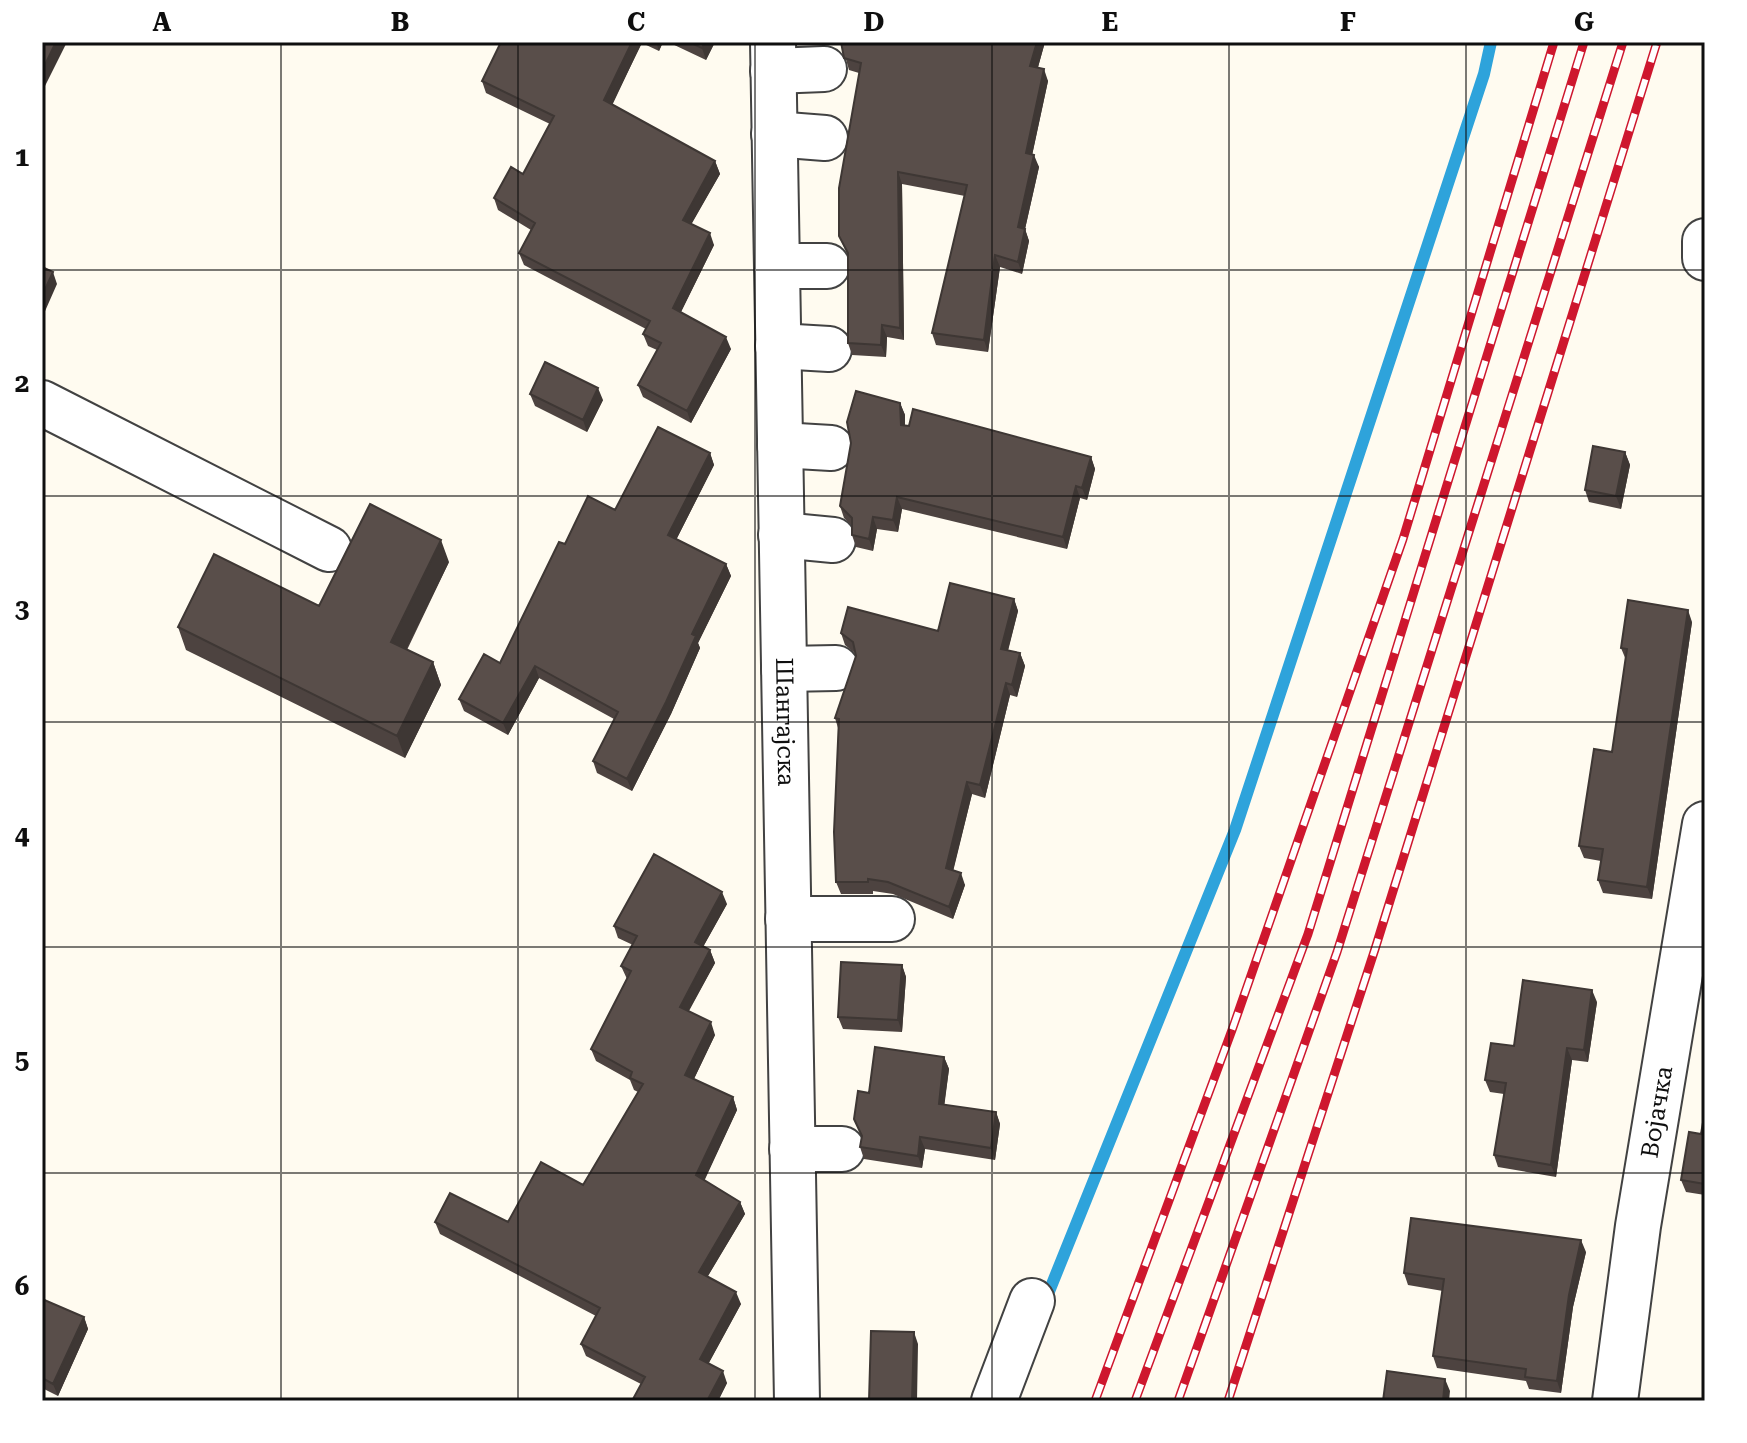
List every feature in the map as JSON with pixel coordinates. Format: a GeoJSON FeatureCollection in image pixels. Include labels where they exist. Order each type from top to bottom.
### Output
{"type":"FeatureCollection","features":[{"type":"Feature","properties":{"kind":"street"},"geometry":{"type":"LineString","coordinates":[[773,57],[824,69]]}},
{"type":"Feature","properties":{"kind":"street","name":"Шангајска"},"geometry":{"type":"LineString","coordinates":[[773,57],[797,1401]]}},
{"type":"Feature","properties":{"kind":"street"},"geometry":{"type":"LineString","coordinates":[[774,134],[825,138]]}},
{"type":"Feature","properties":{"kind":"street"},"geometry":{"type":"LineString","coordinates":[[1705,241],[1705,258]]}},
{"type":"Feature","properties":{"kind":"street"},"geometry":{"type":"LineString","coordinates":[[777,266],[827,266]]}},
{"type":"Feature","properties":{"kind":"street"},"geometry":{"type":"LineString","coordinates":[[778,346],[829,349]]}},
{"type":"Feature","properties":{"kind":"street"},"geometry":{"type":"LineString","coordinates":[[42,403],[329,549]]}},
{"type":"Feature","properties":{"kind":"street"},"geometry":{"type":"LineString","coordinates":[[780,445],[831,448]]}},
{"type":"Feature","properties":{"kind":"street"},"geometry":{"type":"LineString","coordinates":[[781,535],[833,540]]}},
{"type":"Feature","properties":{"kind":"street"},"geometry":{"type":"LineString","coordinates":[[784,669],[836,668]]}},
{"type":"Feature","properties":{"kind":"street","name":"Војачка"},"geometry":{"type":"LineString","coordinates":[[1615,1401],[1638,1226],[1705,824]]}},
{"type":"Feature","properties":{"kind":"street"},"geometry":{"type":"LineString","coordinates":[[788,919],[892,919]]}},
{"type":"Feature","properties":{"kind":"street"},"geometry":{"type":"LineString","coordinates":[[792,1149],[842,1149]]}},
{"type":"Feature","properties":{"kind":"street"},"geometry":{"type":"LineString","coordinates":[[994,1401],[1032,1301]]}},
{"type":"Feature","properties":{"kind":"building"},"geometry":{"type":"Polygon","coordinates":[[[42,42],[56,42],[42,71],[42,42]]]}},
{"type":"Feature","properties":{"kind":"building"},"geometry":{"type":"Polygon","coordinates":[[[501,42],[632,42],[604,100],[715,161],[683,220],[710,233],[673,308],[726,337],[687,411],[638,385],[661,343],[643,334],[650,321],[519,253],[535,223],[494,198],[511,167],[523,174],[554,116],[482,81],[501,42]]]}},
{"type":"Feature","properties":{"kind":"building"},"geometry":{"type":"Polygon","coordinates":[[[689,42],[705,42],[702,48],[689,42]]]}},
{"type":"Feature","properties":{"kind":"building"},"geometry":{"type":"Polygon","coordinates":[[[841,42],[1037,42],[1030,66],[1044,69],[1026,153],[1034,155],[1018,227],[1025,229],[1018,262],[995,255],[984,340],[932,333],[967,185],[898,172],[900,328],[882,325],[881,345],[848,343],[848,253],[839,236],[839,188],[861,63],[844,58],[841,42]]]}},
{"type":"Feature","properties":{"kind":"building"},"geometry":{"type":"Polygon","coordinates":[[[42,267],[53,272],[42,296],[42,267]]]}},
{"type":"Feature","properties":{"kind":"building"},"geometry":{"type":"Polygon","coordinates":[[[545,362],[598,388],[583,420],[530,394],[545,362]]]}},
{"type":"Feature","properties":{"kind":"building"},"geometry":{"type":"Polygon","coordinates":[[[856,391],[900,403],[901,425],[909,426],[913,409],[1091,457],[1082,488],[1076,486],[1063,537],[897,497],[893,520],[873,517],[869,539],[852,535],[852,518],[840,506],[851,443],[847,422],[856,391]]]}},
{"type":"Feature","properties":{"kind":"building"},"geometry":{"type":"Polygon","coordinates":[[[658,427],[710,453],[668,535],[726,564],[692,634],[696,636],[666,702],[627,779],[593,761],[618,712],[535,666],[503,723],[459,699],[484,654],[500,663],[559,542],[565,544],[588,496],[615,510],[658,427]]]}},
{"type":"Feature","properties":{"kind":"building"},"geometry":{"type":"Polygon","coordinates":[[[1593,446],[1625,452],[1616,496],[1585,490],[1593,446]]]}},
{"type":"Feature","properties":{"kind":"building"},"geometry":{"type":"Polygon","coordinates":[[[370,504],[441,540],[391,642],[433,662],[397,736],[178,627],[214,554],[319,606],[370,504]]]}},
{"type":"Feature","properties":{"kind":"building"},"geometry":{"type":"Polygon","coordinates":[[[950,583],[1014,599],[1001,649],[1020,653],[1012,685],[1006,683],[980,785],[967,782],[946,868],[961,873],[949,907],[888,882],[868,879],[868,882],[836,882],[834,832],[839,719],[835,718],[856,656],[853,642],[841,633],[848,607],[938,631],[950,583]]]}},
{"type":"Feature","properties":{"kind":"building"},"geometry":{"type":"Polygon","coordinates":[[[1628,600],[1688,610],[1647,887],[1598,880],[1603,849],[1579,846],[1594,749],[1612,752],[1627,649],[1621,648],[1628,600]]]}},
{"type":"Feature","properties":{"kind":"building"},"geometry":{"type":"Polygon","coordinates":[[[654,854],[722,892],[695,942],[710,950],[680,1007],[711,1022],[685,1075],[733,1097],[696,1175],[740,1202],[699,1272],[736,1292],[700,1359],[723,1371],[707,1401],[633,1399],[645,1377],[581,1344],[600,1308],[435,1222],[450,1193],[508,1222],[541,1162],[583,1185],[643,1084],[630,1078],[632,1072],[591,1049],[631,971],[621,966],[637,936],[614,926],[654,854]]]}},
{"type":"Feature","properties":{"kind":"building"},"geometry":{"type":"Polygon","coordinates":[[[841,962],[902,965],[898,1020],[838,1017],[841,962]]]}},
{"type":"Feature","properties":{"kind":"building"},"geometry":{"type":"Polygon","coordinates":[[[1523,980],[1592,990],[1584,1050],[1567,1048],[1551,1165],[1494,1155],[1506,1083],[1485,1080],[1491,1043],[1514,1046],[1523,980]]]}},
{"type":"Feature","properties":{"kind":"building"},"geometry":{"type":"Polygon","coordinates":[[[875,1047],[944,1057],[939,1104],[996,1112],[991,1148],[920,1137],[918,1156],[860,1147],[862,1136],[854,1119],[858,1091],[869,1093],[875,1047]]]}},
{"type":"Feature","properties":{"kind":"building"},"geometry":{"type":"Polygon","coordinates":[[[1705,1111],[1705,1184],[1681,1180],[1689,1132],[1701,1134],[1705,1111]]]}},
{"type":"Feature","properties":{"kind":"building"},"geometry":{"type":"Polygon","coordinates":[[[1411,1218],[1581,1240],[1569,1295],[1557,1381],[1525,1377],[1526,1369],[1433,1356],[1444,1279],[1404,1273],[1411,1218]]]}},
{"type":"Feature","properties":{"kind":"building"},"geometry":{"type":"Polygon","coordinates":[[[42,1299],[84,1317],[53,1384],[42,1378],[42,1299]]]}},
{"type":"Feature","properties":{"kind":"building"},"geometry":{"type":"Polygon","coordinates":[[[871,1331],[914,1332],[912,1401],[869,1401],[871,1331]]]}},
{"type":"Feature","properties":{"kind":"building"},"geometry":{"type":"Polygon","coordinates":[[[1387,1371],[1445,1379],[1443,1401],[1383,1401],[1387,1371]]]}},
{"type":"Feature","properties":{"kind":"waterway"},"geometry":{"type":"LineString","coordinates":[[1044,1304],[1235,830],[1484,74],[1491,42]]}},
{"type":"Feature","properties":{"kind":"railway"},"geometry":{"type":"LineString","coordinates":[[1095,1401],[1232,1030],[1403,539],[1554,42]]}},
{"type":"Feature","properties":{"kind":"railway"},"geometry":{"type":"LineString","coordinates":[[1135,1401],[1308,934],[1584,42]]}},
{"type":"Feature","properties":{"kind":"railway"},"geometry":{"type":"LineString","coordinates":[[1178,1401],[1337,952],[1623,42]]}},
{"type":"Feature","properties":{"kind":"railway"},"geometry":{"type":"LineString","coordinates":[[1228,1401],[1375,949],[1657,42]]}}]}
